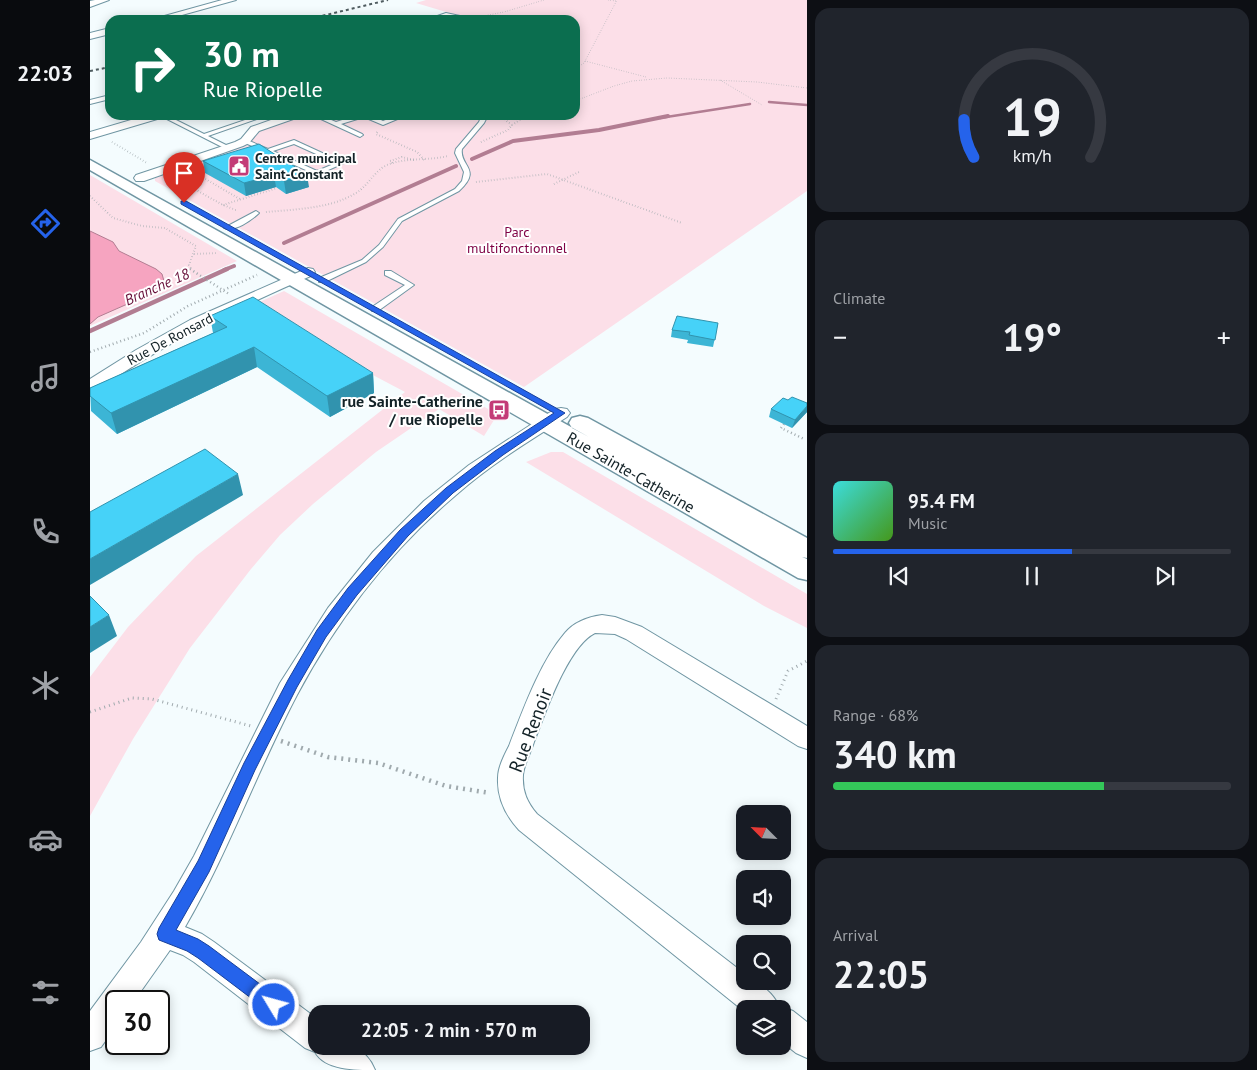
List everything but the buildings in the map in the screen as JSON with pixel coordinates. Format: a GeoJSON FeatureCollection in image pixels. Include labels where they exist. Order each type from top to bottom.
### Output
{"type":"FeatureCollection","features":[{"type":"Feature","properties":{"kind":"street"},"geometry":{"type":"LineString","coordinates":[[90,4],[105,0]]}},
{"type":"Feature","properties":{"kind":"street"},"geometry":{"type":"LineString","coordinates":[[174,15],[232,0]]}},
{"type":"Feature","properties":{"kind":"street"},"geometry":{"type":"LineString","coordinates":[[90,36],[105,32]]}},
{"type":"Feature","properties":{"kind":"street"},"geometry":{"type":"LineString","coordinates":[[90,136],[148,120]]}},
{"type":"Feature","properties":{"kind":"street"},"geometry":{"type":"LineString","coordinates":[[140,178],[245,141],[255,129],[281,120]]}},
{"type":"Feature","properties":{"kind":"street","name":"Rue Sainte-Catherine"},"geometry":{"type":"LineString","coordinates":[[90,150],[553,418],[807,549]]}},
{"type":"Feature","properties":{"kind":"street","name":"Rue Sainte-Catherine"},"geometry":{"type":"LineString","coordinates":[[90,164],[308,277],[375,309],[807,571]]}},
{"type":"Feature","properties":{"kind":"street","name":"Rue De Ronsard"},"geometry":{"type":"LineString","coordinates":[[90,387],[122,364],[180,331],[308,277]]}},
{"type":"Feature","properties":{"kind":"street"},"geometry":{"type":"LineString","coordinates":[[124,990],[165,934],[203,867],[249,767],[292,683],[322,633],[352,591],[395,542],[430,507],[465,478],[553,418]]}},
{"type":"Feature","properties":{"kind":"street","name":"Rue Renoir"},"geometry":{"type":"LineString","coordinates":[[754,1000],[528,822],[518,811],[514,803],[510,783],[511,772],[535,709],[569,642],[583,629],[600,624],[622,627],[634,632],[807,739]]}},
{"type":"Feature","properties":{"kind":"street"},"geometry":{"type":"LineString","coordinates":[[165,934],[192,944],[204,952],[308,1031]]}},
{"type":"Feature","properties":{"kind":"street"},"geometry":{"type":"LineString","coordinates":[[90,1036],[105,1016]]}},
{"type":"Feature","properties":{"kind":"street"},"geometry":{"type":"LineString","coordinates":[[791,1029],[807,1042]]}},
{"type":"Feature","properties":{"kind":"street"},"geometry":{"type":"LineString","coordinates":[[340,1055],[359,1070]]}},
{"type":"Feature","properties":{"kind":"lane"},"geometry":{"type":"LineString","coordinates":[[90,102],[105,98]]}},
{"type":"Feature","properties":{"kind":"lane"},"geometry":{"type":"LineString","coordinates":[[170,120],[228,148]]}},
{"type":"Feature","properties":{"kind":"lane"},"geometry":{"type":"LineString","coordinates":[[203,136],[250,120]]}},
{"type":"Feature","properties":{"kind":"lane"},"geometry":{"type":"LineString","coordinates":[[326,120],[360,135]]}},
{"type":"Feature","properties":{"kind":"lane"},"geometry":{"type":"LineString","coordinates":[[336,124],[348,120]]}},
{"type":"Feature","properties":{"kind":"lane"},"geometry":{"type":"LineString","coordinates":[[376,120],[383,123],[391,120]]}},
{"type":"Feature","properties":{"kind":"lane"},"geometry":{"type":"LineString","coordinates":[[308,277],[364,261],[381,246],[400,220],[457,190],[466,181],[467,171],[458,153],[459,149],[483,120]]}},
{"type":"Feature","properties":{"kind":"lane"},"geometry":{"type":"LineString","coordinates":[[245,141],[267,150],[316,173],[341,163],[294,142],[267,150],[254,152]]}},
{"type":"Feature","properties":{"kind":"lane"},"geometry":{"type":"LineString","coordinates":[[202,157],[215,160]]}},
{"type":"Feature","properties":{"kind":"lane"},"geometry":{"type":"LineString","coordinates":[[289,169],[300,165]]}},
{"type":"Feature","properties":{"kind":"lane"},"geometry":{"type":"LineString","coordinates":[[227,228],[248,219],[256,213]]}},
{"type":"Feature","properties":{"kind":"lane"},"geometry":{"type":"LineString","coordinates":[[375,309],[410,285],[388,273]]}},
{"type":"Feature","properties":{"kind":"path"},"geometry":{"type":"LineString","coordinates":[[489,15],[544,0]]}},
{"type":"Feature","properties":{"kind":"path"},"geometry":{"type":"LineString","coordinates":[[580,66],[585,61],[617,0],[608,0]]}},
{"type":"Feature","properties":{"kind":"path"},"geometry":{"type":"LineString","coordinates":[[585,61],[649,78]]}},
{"type":"Feature","properties":{"kind":"path"},"geometry":{"type":"LineString","coordinates":[[580,99],[606,87],[649,78],[719,79],[777,83],[807,88]]}},
{"type":"Feature","properties":{"kind":"path"},"geometry":{"type":"LineString","coordinates":[[719,79],[762,105]]}},
{"type":"Feature","properties":{"kind":"path"},"geometry":{"type":"LineString","coordinates":[[505,120],[512,125]]}},
{"type":"Feature","properties":{"kind":"path"},"geometry":{"type":"LineString","coordinates":[[475,146],[490,137],[508,130],[520,120]]}},
{"type":"Feature","properties":{"kind":"path"},"geometry":{"type":"LineString","coordinates":[[383,123],[376,134],[417,152],[425,161]]}},
{"type":"Feature","properties":{"kind":"path"},"geometry":{"type":"LineString","coordinates":[[109,141],[150,164]]}},
{"type":"Feature","properties":{"kind":"path"},"geometry":{"type":"LineString","coordinates":[[172,176],[223,205],[238,211],[256,213],[313,207],[341,200],[361,189],[375,172],[392,164],[451,156]]}},
{"type":"Feature","properties":{"kind":"path"},"geometry":{"type":"LineString","coordinates":[[392,164],[390,161],[396,157],[417,161]]}},
{"type":"Feature","properties":{"kind":"path"},"geometry":{"type":"LineString","coordinates":[[204,170],[195,173],[240,199]]}},
{"type":"Feature","properties":{"kind":"path"},"geometry":{"type":"LineString","coordinates":[[554,184],[579,172]]}},
{"type":"Feature","properties":{"kind":"path"},"geometry":{"type":"LineString","coordinates":[[466,181],[498,181],[543,174],[682,223]]}},
{"type":"Feature","properties":{"kind":"path"},"geometry":{"type":"LineString","coordinates":[[178,179],[186,176]]}},
{"type":"Feature","properties":{"kind":"path"},"geometry":{"type":"LineString","coordinates":[[223,205],[277,188]]}},
{"type":"Feature","properties":{"kind":"path"},"geometry":{"type":"LineString","coordinates":[[90,196],[113,218],[142,226],[159,227],[196,246],[188,265],[190,269],[232,295]]}},
{"type":"Feature","properties":{"kind":"path"},"geometry":{"type":"LineString","coordinates":[[193,254],[221,252]]}},
{"type":"Feature","properties":{"kind":"path","name":"Rue De Ronsard"},"geometry":{"type":"LineString","coordinates":[[90,352],[144,333],[188,306],[262,272]]}},
{"type":"Feature","properties":{"kind":"path"},"geometry":{"type":"LineString","coordinates":[[784,424],[781,428],[804,439]]}},
{"type":"Feature","properties":{"kind":"path"},"geometry":{"type":"LineString","coordinates":[[773,703],[788,671],[807,661]]}},
{"type":"Feature","properties":{"kind":"path"},"geometry":{"type":"LineString","coordinates":[[90,712],[132,698],[152,699],[252,726]]}},
{"type":"Feature","properties":{"kind":"path"},"geometry":{"type":"LineString","coordinates":[[279,740],[328,757],[378,763],[446,786],[493,794]]}},
{"type":"Feature","properties":{"kind":"green space","name":"Parc multifonctionnel"},"geometry":{"type":"Polygon","coordinates":[[[426,0],[807,0],[807,191],[524,387],[155,181],[155,177],[159,174],[248,144],[259,131],[290,120],[580,120],[580,15],[456,15],[416,3],[426,0]]]}},
{"type":"Feature","properties":{"kind":"green space"},"geometry":{"type":"Polygon","coordinates":[[[90,175],[237,261],[90,326],[90,175]]]}},
{"type":"Feature","properties":{"kind":"green space"},"geometry":{"type":"Polygon","coordinates":[[[284,291],[495,413],[494,420],[484,436],[439,409],[376,452],[313,504],[280,535],[251,569],[190,648],[133,739],[90,816],[90,677],[128,627],[196,556],[405,392],[352,364],[255,304],[284,291]]]}},
{"type":"Feature","properties":{"kind":"green space"},"geometry":{"type":"Polygon","coordinates":[[[551,452],[563,452],[807,594],[807,628],[764,606],[526,462],[551,452]]]}},
{"type":"Feature","properties":{"kind":"water"},"geometry":{"type":"Polygon","coordinates":[[[90,231],[113,242],[119,251],[156,269],[162,274],[164,281],[163,286],[98,317],[90,324],[90,231]]]}},
{"type":"Feature","properties":{"kind":"waterway"},"geometry":{"type":"LineString","coordinates":[[769,102],[807,105]]}},
{"type":"Feature","properties":{"kind":"waterway"},"geometry":{"type":"LineString","coordinates":[[660,118],[750,104]]}},
{"type":"Feature","properties":{"kind":"waterway"},"geometry":{"type":"LineString","coordinates":[[472,159],[513,141],[599,130],[668,116]]}},
{"type":"Feature","properties":{"kind":"waterway"},"geometry":{"type":"LineString","coordinates":[[284,243],[456,166]]}},
{"type":"Feature","properties":{"kind":"waterway","name":"Branche 18"},"geometry":{"type":"LineString","coordinates":[[224,270],[234,266]]}},
{"type":"Feature","properties":{"kind":"waterway","name":"Branche 18"},"geometry":{"type":"LineString","coordinates":[[90,331],[227,269]]}},
{"type":"Feature","properties":{"kind":"railway"},"geometry":{"type":"LineString","coordinates":[[326,15],[388,0]]}},
{"type":"Feature","properties":{"kind":"railway"},"geometry":{"type":"LineString","coordinates":[[90,71],[105,68]]}},
{"type":"Feature","properties":{"kind":"place","name":"Centre municipal Saint-Constant"},"geometry":{"type":"Point","coordinates":[239,166]}},
{"type":"Feature","properties":{"kind":"place","name":"rue Sainte-Catherine / rue Riopelle"},"geometry":{"type":"Point","coordinates":[499,410]}},
{"type":"Feature","properties":{"kind":"route"},"geometry":{"type":"LineString","coordinates":[[184,203],[560,413],[499,453],[430,507],[352,591],[322,633],[292,683],[249,767],[236,799],[203,867],[165,934],[192,944],[274,1005]]}}]}
